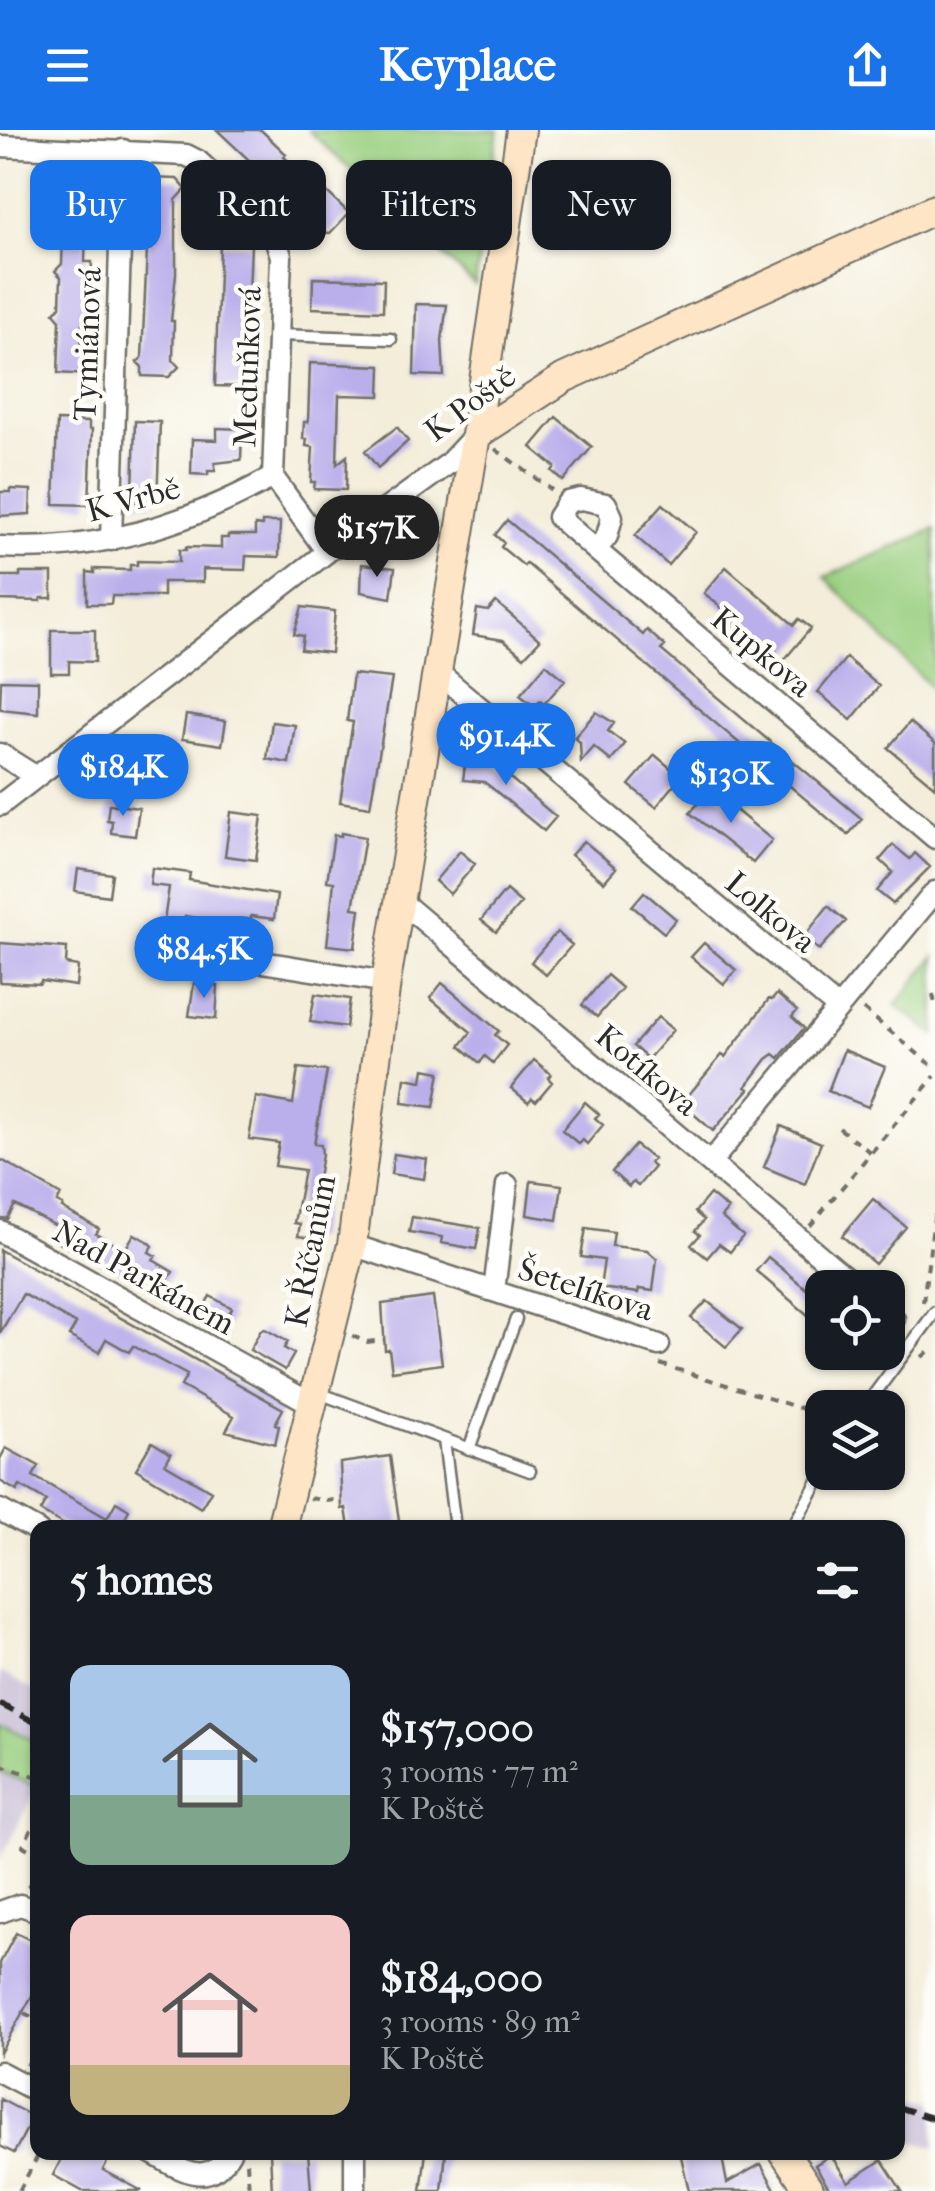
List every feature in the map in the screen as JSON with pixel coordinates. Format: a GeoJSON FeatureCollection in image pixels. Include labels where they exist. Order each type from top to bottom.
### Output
{"type":"FeatureCollection","features":[{"type":"Feature","properties":{"kind":"street","name":"K Říčanům"},"geometry":{"type":"LineString","coordinates":[[283,1520],[352,1246],[398,899],[476,435],[521,130]]}},
{"type":"Feature","properties":{"kind":"street","name":"Meduňková"},"geometry":{"type":"LineString","coordinates":[[0,146],[172,152],[198,161],[272,229],[281,256],[273,477],[326,552]]}},
{"type":"Feature","properties":{"kind":"street","name":"Tymiánová"},"geometry":{"type":"LineString","coordinates":[[110,540],[123,150]]}},
{"type":"Feature","properties":{"kind":"street","name":"K Poště"},"geometry":{"type":"LineString","coordinates":[[0,805],[326,552],[448,464],[476,435],[564,378],[935,210]]}},
{"type":"Feature","properties":{"kind":"street","name":"K Vrbě"},"geometry":{"type":"LineString","coordinates":[[0,547],[73,546],[110,540],[222,505],[273,477]]}},
{"type":"Feature","properties":{"kind":"street"},"geometry":{"type":"LineString","coordinates":[[568,502],[581,499],[606,504],[612,517],[607,536],[596,550]]}},
{"type":"Feature","properties":{"kind":"street","name":"Kupkova"},"geometry":{"type":"LineString","coordinates":[[568,502],[558,518],[935,838]]}},
{"type":"Feature","properties":{"kind":"street","name":"Lolkova"},"geometry":{"type":"LineString","coordinates":[[435,670],[843,1002]]}},
{"type":"Feature","properties":{"kind":"street"},"geometry":{"type":"LineString","coordinates":[[0,754],[34,776]]}},
{"type":"Feature","properties":{"kind":"street"},"geometry":{"type":"LineString","coordinates":[[710,1163],[935,892]]}},
{"type":"Feature","properties":{"kind":"street","name":"Kotíkova"},"geometry":{"type":"LineString","coordinates":[[398,899],[837,1270]]}},
{"type":"Feature","properties":{"kind":"street"},"geometry":{"type":"LineString","coordinates":[[194,951],[386,982]]}},
{"type":"Feature","properties":{"kind":"street","name":"Šetelíkova"},"geometry":{"type":"LineString","coordinates":[[494,1291],[507,1185]]}},
{"type":"Feature","properties":{"kind":"street","name":"Nad Parkánem"},"geometry":{"type":"LineString","coordinates":[[0,1230],[314,1398]]}},
{"type":"Feature","properties":{"kind":"street","name":"Šetelíkova"},"geometry":{"type":"LineString","coordinates":[[352,1246],[659,1344]]}},
{"type":"Feature","properties":{"kind":"street"},"geometry":{"type":"LineString","coordinates":[[0,1510],[30,1527]]}},
{"type":"Feature","properties":{"kind":"street"},"geometry":{"type":"LineString","coordinates":[[0,1912],[20,1905],[30,1908]]}},
{"type":"Feature","properties":{"kind":"street"},"geometry":{"type":"LineString","coordinates":[[0,2072],[30,2088]]}},
{"type":"Feature","properties":{"kind":"street"},"geometry":{"type":"LineString","coordinates":[[164,2160],[186,2172],[205,2174],[225,2160]]}},
{"type":"Feature","properties":{"kind":"street"},"geometry":{"type":"LineString","coordinates":[[355,2160],[355,2191]]}},
{"type":"Feature","properties":{"kind":"street"},"geometry":{"type":"LineString","coordinates":[[789,2160],[810,2191]]}},
{"type":"Feature","properties":{"kind":"lane"},"geometry":{"type":"LineString","coordinates":[[280,335],[391,339]]}},
{"type":"Feature","properties":{"kind":"lane"},"geometry":{"type":"LineString","coordinates":[[877,1390],[935,1312]]}},
{"type":"Feature","properties":{"kind":"lane"},"geometry":{"type":"LineString","coordinates":[[468,1448],[516,1319]]}},
{"type":"Feature","properties":{"kind":"lane"},"geometry":{"type":"LineString","coordinates":[[314,1398],[530,1471]]}},
{"type":"Feature","properties":{"kind":"lane"},"geometry":{"type":"LineString","coordinates":[[444,1440],[454,1520]]}},
{"type":"Feature","properties":{"kind":"lane"},"geometry":{"type":"LineString","coordinates":[[796,1520],[812,1490]]}},
{"type":"Feature","properties":{"kind":"path"},"geometry":{"type":"LineString","coordinates":[[476,435],[568,502]]}},
{"type":"Feature","properties":{"kind":"path"},"geometry":{"type":"LineString","coordinates":[[933,994],[935,1004]]}},
{"type":"Feature","properties":{"kind":"path"},"geometry":{"type":"LineString","coordinates":[[843,1002],[935,1068]]}},
{"type":"Feature","properties":{"kind":"path"},"geometry":{"type":"LineString","coordinates":[[800,1238],[935,1076]]}},
{"type":"Feature","properties":{"kind":"path"},"geometry":{"type":"LineString","coordinates":[[839,1128],[870,1153]]}},
{"type":"Feature","properties":{"kind":"path"},"geometry":{"type":"LineString","coordinates":[[922,1308],[935,1211]]}},
{"type":"Feature","properties":{"kind":"path"},"geometry":{"type":"LineString","coordinates":[[333,1330],[367,1342],[384,1340]]}},
{"type":"Feature","properties":{"kind":"path"},"geometry":{"type":"LineString","coordinates":[[659,1344],[660,1364],[805,1410]]}},
{"type":"Feature","properties":{"kind":"path"},"geometry":{"type":"LineString","coordinates":[[291,1494],[326,1501],[341,1499]]}},
{"type":"Feature","properties":{"kind":"path"},"geometry":{"type":"LineString","coordinates":[[0,1764],[30,1774]]}},
{"type":"Feature","properties":{"kind":"path"},"geometry":{"type":"LineString","coordinates":[[24,2013],[30,2016]]}},
{"type":"Feature","properties":{"kind":"path"},"geometry":{"type":"LineString","coordinates":[[19,2191],[36,2160]]}},
{"type":"Feature","properties":{"kind":"path"},"geometry":{"type":"LineString","coordinates":[[247,2160],[249,2191]]}},
{"type":"Feature","properties":{"kind":"shaded area"},"geometry":{"type":"Polygon","coordinates":[[[0,1672],[30,1688],[30,1738],[0,1723],[0,1672]]]}},
{"type":"Feature","properties":{"kind":"shaded area"},"geometry":{"type":"Polygon","coordinates":[[[0,1772],[30,1784],[30,1801],[0,1860],[0,1772]]]}},
{"type":"Feature","properties":{"kind":"shaded area"},"geometry":{"type":"Polygon","coordinates":[[[905,2093],[935,2102],[935,2148],[905,2139],[905,2093]]]}},
{"type":"Feature","properties":{"kind":"green space"},"geometry":{"type":"Polygon","coordinates":[[[308,130],[498,130],[494,160],[346,160],[346,165],[308,130]]]}},
{"type":"Feature","properties":{"kind":"green space"},"geometry":{"type":"Polygon","coordinates":[[[437,250],[480,250],[475,285],[437,250]]]}},
{"type":"Feature","properties":{"kind":"green space"},"geometry":{"type":"Polygon","coordinates":[[[935,529],[935,692],[825,577],[935,529]]]}},
{"type":"Feature","properties":{"kind":"green space"},"geometry":{"type":"Polygon","coordinates":[[[935,956],[935,1035],[896,1005],[935,956]]]}},
{"type":"Feature","properties":{"kind":"green space"},"geometry":{"type":"Polygon","coordinates":[[[0,1723],[30,1738],[30,1784],[0,1772],[0,1723]]]}},
{"type":"Feature","properties":{"kind":"building"},"geometry":{"type":"Polygon","coordinates":[[[217,130],[261,130],[287,160],[249,160],[217,130]]]}},
{"type":"Feature","properties":{"kind":"building"},"geometry":{"type":"Polygon","coordinates":[[[161,178],[177,179],[181,194],[176,200],[176,274],[171,321],[173,360],[179,367],[169,377],[142,376],[142,367],[137,362],[142,358],[147,250],[161,250],[161,178]]]}},
{"type":"Feature","properties":{"kind":"building"},"geometry":{"type":"Polygon","coordinates":[[[326,191],[346,210],[346,216],[326,233],[326,191]]]}},
{"type":"Feature","properties":{"kind":"building"},"geometry":{"type":"Polygon","coordinates":[[[62,250],[85,250],[85,262],[92,262],[90,312],[100,324],[82,324],[81,354],[88,354],[88,375],[58,373],[60,320],[54,313],[60,306],[61,277],[55,271],[62,264],[62,250]]]}},
{"type":"Feature","properties":{"kind":"building"},"geometry":{"type":"Polygon","coordinates":[[[220,250],[251,250],[246,369],[250,374],[246,387],[215,386],[220,250]]]}},
{"type":"Feature","properties":{"kind":"building"},"geometry":{"type":"Polygon","coordinates":[[[313,278],[384,280],[383,311],[312,308],[313,278]]]}},
{"type":"Feature","properties":{"kind":"building"},"geometry":{"type":"Polygon","coordinates":[[[416,304],[447,305],[442,340],[444,376],[414,375],[416,304]]]}},
{"type":"Feature","properties":{"kind":"building"},"geometry":{"type":"Polygon","coordinates":[[[310,363],[381,366],[380,396],[339,395],[337,464],[347,456],[346,490],[314,489],[315,482],[311,482],[313,447],[306,446],[307,439],[303,439],[304,422],[308,422],[310,363]]]}},
{"type":"Feature","properties":{"kind":"building"},"geometry":{"type":"Polygon","coordinates":[[[556,417],[592,447],[563,481],[552,471],[555,467],[531,447],[556,417]]]}},
{"type":"Feature","properties":{"kind":"building"},"geometry":{"type":"Polygon","coordinates":[[[57,421],[89,422],[92,429],[89,505],[54,504],[57,421]]]}},
{"type":"Feature","properties":{"kind":"building"},"geometry":{"type":"Polygon","coordinates":[[[135,421],[160,422],[157,503],[136,502],[133,495],[135,421]]]}},
{"type":"Feature","properties":{"kind":"building"},"geometry":{"type":"Polygon","coordinates":[[[397,427],[408,441],[378,468],[365,451],[397,427]]]}},
{"type":"Feature","properties":{"kind":"building"},"geometry":{"type":"Polygon","coordinates":[[[217,428],[242,429],[241,460],[215,463],[215,471],[208,471],[208,475],[191,474],[192,439],[217,440],[217,428]]]}},
{"type":"Feature","properties":{"kind":"building"},"geometry":{"type":"Polygon","coordinates":[[[31,490],[30,514],[0,516],[0,492],[31,490]]]}},
{"type":"Feature","properties":{"kind":"building"},"geometry":{"type":"Polygon","coordinates":[[[663,504],[696,532],[668,565],[635,536],[663,504]]]}},
{"type":"Feature","properties":{"kind":"building"},"geometry":{"type":"Polygon","coordinates":[[[507,520],[643,635],[647,630],[665,646],[661,650],[862,819],[848,835],[526,563],[524,566],[501,547],[504,543],[495,535],[507,520]]]}},
{"type":"Feature","properties":{"kind":"building"},"geometry":{"type":"Polygon","coordinates":[[[262,522],[280,522],[279,557],[246,556],[245,570],[203,569],[203,582],[163,582],[163,596],[112,596],[111,604],[87,604],[87,572],[130,570],[130,565],[137,565],[137,561],[179,562],[179,550],[221,548],[221,538],[255,535],[255,525],[262,526],[262,522]]]}},
{"type":"Feature","properties":{"kind":"building"},"geometry":{"type":"Polygon","coordinates":[[[362,564],[395,568],[391,598],[361,592],[362,564]]]}},
{"type":"Feature","properties":{"kind":"building"},"geometry":{"type":"Polygon","coordinates":[[[726,567],[794,625],[799,619],[811,628],[779,666],[768,656],[771,653],[766,645],[704,593],[726,567]]]}},
{"type":"Feature","properties":{"kind":"building"},"geometry":{"type":"Polygon","coordinates":[[[52,573],[52,598],[0,600],[0,576],[52,573]]]}},
{"type":"Feature","properties":{"kind":"building"},"geometry":{"type":"Polygon","coordinates":[[[496,602],[540,640],[524,657],[503,640],[473,635],[477,609],[488,611],[496,602]]]}},
{"type":"Feature","properties":{"kind":"building"},"geometry":{"type":"Polygon","coordinates":[[[302,607],[335,611],[331,653],[301,650],[303,636],[294,634],[302,607]]]}},
{"type":"Feature","properties":{"kind":"building"},"geometry":{"type":"Polygon","coordinates":[[[51,630],[95,630],[95,662],[69,661],[69,673],[51,673],[51,630]]]}},
{"type":"Feature","properties":{"kind":"building"},"geometry":{"type":"Polygon","coordinates":[[[846,658],[879,686],[851,720],[818,692],[846,658]]]}},
{"type":"Feature","properties":{"kind":"building"},"geometry":{"type":"Polygon","coordinates":[[[546,664],[565,680],[544,704],[540,701],[535,707],[520,695],[546,664]]]}},
{"type":"Feature","properties":{"kind":"building"},"geometry":{"type":"Polygon","coordinates":[[[353,674],[392,678],[370,807],[340,802],[353,722],[347,721],[353,674]]]}},
{"type":"Feature","properties":{"kind":"building"},"geometry":{"type":"Polygon","coordinates":[[[1,680],[38,681],[38,713],[0,709],[1,680]]]}},
{"type":"Feature","properties":{"kind":"building"},"geometry":{"type":"Polygon","coordinates":[[[596,712],[614,723],[608,731],[625,744],[611,761],[594,747],[581,762],[580,742],[574,738],[596,712]]]}},
{"type":"Feature","properties":{"kind":"building"},"geometry":{"type":"Polygon","coordinates":[[[186,715],[226,721],[222,745],[182,739],[186,715]]]}},
{"type":"Feature","properties":{"kind":"building"},"geometry":{"type":"Polygon","coordinates":[[[272,722],[295,725],[289,763],[267,759],[272,722]]]}},
{"type":"Feature","properties":{"kind":"building"},"geometry":{"type":"Polygon","coordinates":[[[910,722],[935,743],[935,787],[888,748],[910,722]]]}},
{"type":"Feature","properties":{"kind":"building"},"geometry":{"type":"Polygon","coordinates":[[[157,743],[175,745],[171,777],[145,774],[148,755],[157,743]]]}},
{"type":"Feature","properties":{"kind":"building"},"geometry":{"type":"Polygon","coordinates":[[[467,750],[483,752],[556,817],[544,831],[484,782],[463,780],[467,750]]]}},
{"type":"Feature","properties":{"kind":"building"},"geometry":{"type":"Polygon","coordinates":[[[655,755],[681,777],[656,807],[629,785],[655,755]]]}},
{"type":"Feature","properties":{"kind":"building"},"geometry":{"type":"Polygon","coordinates":[[[710,789],[772,840],[753,863],[690,813],[710,789]]]}},
{"type":"Feature","properties":{"kind":"building"},"geometry":{"type":"Polygon","coordinates":[[[109,804],[139,808],[135,836],[111,833],[112,821],[107,820],[109,804]]]}},
{"type":"Feature","properties":{"kind":"building"},"geometry":{"type":"Polygon","coordinates":[[[231,812],[262,816],[256,860],[225,856],[231,812]]]}},
{"type":"Feature","properties":{"kind":"building"},"geometry":{"type":"Polygon","coordinates":[[[334,835],[365,837],[353,908],[360,909],[355,948],[327,945],[334,882],[327,881],[334,835]]]}},
{"type":"Feature","properties":{"kind":"building"},"geometry":{"type":"Polygon","coordinates":[[[584,841],[616,868],[604,882],[571,855],[584,841]]]}},
{"type":"Feature","properties":{"kind":"building"},"geometry":{"type":"Polygon","coordinates":[[[893,845],[910,859],[915,853],[930,867],[893,904],[877,891],[893,872],[880,860],[893,845]]]}},
{"type":"Feature","properties":{"kind":"building"},"geometry":{"type":"Polygon","coordinates":[[[460,851],[475,864],[450,894],[435,881],[460,851]]]}},
{"type":"Feature","properties":{"kind":"building"},"geometry":{"type":"Polygon","coordinates":[[[152,868],[190,873],[189,880],[277,895],[274,919],[251,916],[250,929],[185,916],[183,930],[163,928],[169,887],[150,885],[152,868]]]}},
{"type":"Feature","properties":{"kind":"building"},"geometry":{"type":"Polygon","coordinates":[[[78,869],[112,874],[109,896],[75,891],[78,869]]]}},
{"type":"Feature","properties":{"kind":"building"},"geometry":{"type":"Polygon","coordinates":[[[506,890],[521,903],[496,932],[481,920],[506,890]]]}},
{"type":"Feature","properties":{"kind":"building"},"geometry":{"type":"Polygon","coordinates":[[[644,892],[676,919],[664,933],[632,906],[644,892]]]}},
{"type":"Feature","properties":{"kind":"building"},"geometry":{"type":"Polygon","coordinates":[[[828,906],[846,921],[819,950],[804,937],[828,906]]]}},
{"type":"Feature","properties":{"kind":"building"},"geometry":{"type":"Polygon","coordinates":[[[557,932],[572,945],[546,975],[531,962],[557,932]]]}},
{"type":"Feature","properties":{"kind":"building"},"geometry":{"type":"Polygon","coordinates":[[[0,943],[67,948],[66,964],[78,966],[76,986],[41,981],[0,982],[0,943]]]}},
{"type":"Feature","properties":{"kind":"building"},"geometry":{"type":"Polygon","coordinates":[[[704,943],[736,970],[724,984],[691,957],[704,943]]]}},
{"type":"Feature","properties":{"kind":"building"},"geometry":{"type":"Polygon","coordinates":[[[607,975],[622,988],[597,1017],[582,1005],[607,975]]]}},
{"type":"Feature","properties":{"kind":"building"},"geometry":{"type":"Polygon","coordinates":[[[194,983],[218,986],[216,1019],[189,1016],[194,983]]]}},
{"type":"Feature","properties":{"kind":"building"},"geometry":{"type":"Polygon","coordinates":[[[442,983],[499,1031],[495,1035],[507,1045],[493,1063],[485,1056],[480,1063],[460,1046],[471,1032],[430,998],[442,983]]]}},
{"type":"Feature","properties":{"kind":"building"},"geometry":{"type":"Polygon","coordinates":[[[315,994],[350,999],[346,1027],[310,1022],[315,994]]]}},
{"type":"Feature","properties":{"kind":"building"},"geometry":{"type":"Polygon","coordinates":[[[777,994],[797,1011],[792,1017],[804,1028],[779,1058],[774,1054],[767,1059],[746,1087],[749,1089],[713,1131],[688,1109],[693,1103],[687,1097],[777,994]]]}},
{"type":"Feature","properties":{"kind":"building"},"geometry":{"type":"Polygon","coordinates":[[[658,1017],[673,1030],[648,1059],[633,1046],[658,1017]]]}},
{"type":"Feature","properties":{"kind":"building"},"geometry":{"type":"Polygon","coordinates":[[[844,1050],[885,1067],[868,1107],[828,1091],[844,1050]]]}},
{"type":"Feature","properties":{"kind":"building"},"geometry":{"type":"Polygon","coordinates":[[[534,1060],[551,1074],[548,1078],[552,1082],[536,1101],[532,1098],[528,1102],[511,1088],[534,1060]]]}},
{"type":"Feature","properties":{"kind":"building"},"geometry":{"type":"Polygon","coordinates":[[[298,1068],[327,1071],[314,1144],[321,1145],[322,1154],[315,1196],[323,1198],[316,1239],[298,1236],[300,1224],[294,1223],[304,1170],[275,1166],[279,1143],[249,1139],[256,1097],[293,1104],[298,1068]]]}},
{"type":"Feature","properties":{"kind":"building"},"geometry":{"type":"Polygon","coordinates":[[[424,1069],[440,1072],[434,1107],[402,1103],[405,1078],[422,1081],[424,1069]]]}},
{"type":"Feature","properties":{"kind":"building"},"geometry":{"type":"Polygon","coordinates":[[[585,1102],[599,1114],[595,1118],[603,1125],[587,1144],[583,1140],[579,1144],[562,1130],[585,1102]]]}},
{"type":"Feature","properties":{"kind":"building"},"geometry":{"type":"Polygon","coordinates":[[[781,1126],[821,1143],[805,1184],[764,1167],[781,1126]]]}},
{"type":"Feature","properties":{"kind":"building"},"geometry":{"type":"Polygon","coordinates":[[[635,1145],[653,1159],[649,1163],[654,1167],[638,1186],[633,1182],[629,1187],[612,1172],[635,1145]]]}},
{"type":"Feature","properties":{"kind":"building"},"geometry":{"type":"Polygon","coordinates":[[[394,1154],[427,1159],[424,1179],[391,1174],[394,1154]]]}},
{"type":"Feature","properties":{"kind":"building"},"geometry":{"type":"Polygon","coordinates":[[[0,1159],[61,1195],[57,1202],[62,1208],[99,1229],[96,1234],[125,1250],[134,1234],[149,1242],[153,1246],[149,1252],[156,1256],[153,1260],[173,1272],[163,1287],[145,1275],[141,1282],[55,1241],[62,1229],[15,1205],[7,1219],[0,1217],[0,1159]]]}},
{"type":"Feature","properties":{"kind":"building"},"geometry":{"type":"Polygon","coordinates":[[[531,1181],[562,1185],[557,1220],[527,1215],[531,1181]]]}},
{"type":"Feature","properties":{"kind":"building"},"geometry":{"type":"Polygon","coordinates":[[[710,1194],[728,1209],[721,1217],[743,1236],[730,1252],[719,1244],[707,1258],[691,1245],[700,1235],[695,1231],[704,1220],[695,1212],[710,1194]]]}},
{"type":"Feature","properties":{"kind":"building"},"geometry":{"type":"Polygon","coordinates":[[[873,1199],[906,1227],[875,1264],[842,1236],[873,1199]]]}},
{"type":"Feature","properties":{"kind":"building"},"geometry":{"type":"Polygon","coordinates":[[[412,1217],[480,1228],[476,1249],[441,1243],[442,1237],[409,1232],[412,1217]]]}},
{"type":"Feature","properties":{"kind":"building"},"geometry":{"type":"Polygon","coordinates":[[[586,1228],[614,1232],[612,1246],[647,1250],[657,1259],[653,1291],[600,1288],[604,1260],[581,1257],[586,1228]]]}},
{"type":"Feature","properties":{"kind":"building"},"geometry":{"type":"Polygon","coordinates":[[[0,1250],[283,1409],[275,1424],[279,1426],[275,1444],[226,1431],[234,1416],[181,1386],[187,1375],[133,1346],[129,1352],[106,1339],[99,1352],[69,1336],[76,1324],[23,1294],[0,1333],[0,1250]]]}},
{"type":"Feature","properties":{"kind":"building"},"geometry":{"type":"Polygon","coordinates":[[[768,1257],[805,1288],[805,1313],[756,1271],[768,1257]]]}},
{"type":"Feature","properties":{"kind":"building"},"geometry":{"type":"Polygon","coordinates":[[[210,1296],[232,1308],[228,1315],[232,1317],[222,1334],[196,1320],[210,1296]]]}},
{"type":"Feature","properties":{"kind":"building"},"geometry":{"type":"Polygon","coordinates":[[[433,1297],[442,1364],[392,1371],[389,1349],[385,1350],[382,1304],[433,1297]]]}},
{"type":"Feature","properties":{"kind":"building"},"geometry":{"type":"Polygon","coordinates":[[[707,1301],[742,1329],[726,1347],[691,1318],[707,1301]]]}},
{"type":"Feature","properties":{"kind":"building"},"geometry":{"type":"Polygon","coordinates":[[[265,1329],[288,1342],[284,1348],[294,1354],[285,1370],[250,1350],[265,1329]]]}},
{"type":"Feature","properties":{"kind":"building"},"geometry":{"type":"Polygon","coordinates":[[[152,1442],[171,1454],[165,1464],[211,1491],[201,1508],[136,1469],[152,1442]]]}},
{"type":"Feature","properties":{"kind":"building"},"geometry":{"type":"Polygon","coordinates":[[[6,1448],[39,1466],[33,1476],[107,1518],[116,1502],[129,1510],[124,1520],[56,1520],[40,1511],[46,1501],[20,1486],[17,1491],[0,1481],[0,1459],[6,1448]]]}},
{"type":"Feature","properties":{"kind":"building"},"geometry":{"type":"Polygon","coordinates":[[[390,1456],[399,1520],[348,1520],[346,1508],[342,1509],[340,1463],[390,1456]]]}},
{"type":"Feature","properties":{"kind":"building"},"geometry":{"type":"Polygon","coordinates":[[[16,1933],[30,1940],[30,1999],[0,2053],[0,1963],[16,1933]]]}},
{"type":"Feature","properties":{"kind":"building"},"geometry":{"type":"Polygon","coordinates":[[[0,2099],[30,2115],[30,2123],[14,2153],[0,2146],[0,2099]]]}},
{"type":"Feature","properties":{"kind":"building"},"geometry":{"type":"Polygon","coordinates":[[[61,2160],[108,2160],[103,2170],[142,2191],[82,2191],[53,2175],[61,2160]]]}},
{"type":"Feature","properties":{"kind":"building"},"geometry":{"type":"Polygon","coordinates":[[[270,2160],[309,2160],[311,2191],[272,2191],[270,2160]]]}},
{"type":"Feature","properties":{"kind":"building"},"geometry":{"type":"Polygon","coordinates":[[[425,2160],[445,2160],[442,2191],[421,2191],[425,2160]]]}},
{"type":"Feature","properties":{"kind":"building"},"geometry":{"type":"Polygon","coordinates":[[[682,2160],[723,2160],[727,2183],[761,2164],[776,2191],[689,2191],[682,2160]]]}},
{"type":"Feature","properties":{"kind":"building"},"geometry":{"type":"Polygon","coordinates":[[[834,2160],[848,2182],[882,2160],[902,2191],[831,2191],[815,2165],[834,2160]]]}},
{"type":"Feature","properties":{"kind":"railway"},"geometry":{"type":"LineString","coordinates":[[0,1704],[30,1720]]}},
{"type":"Feature","properties":{"kind":"railway"},"geometry":{"type":"LineString","coordinates":[[905,2109],[935,2119]]}}]}
